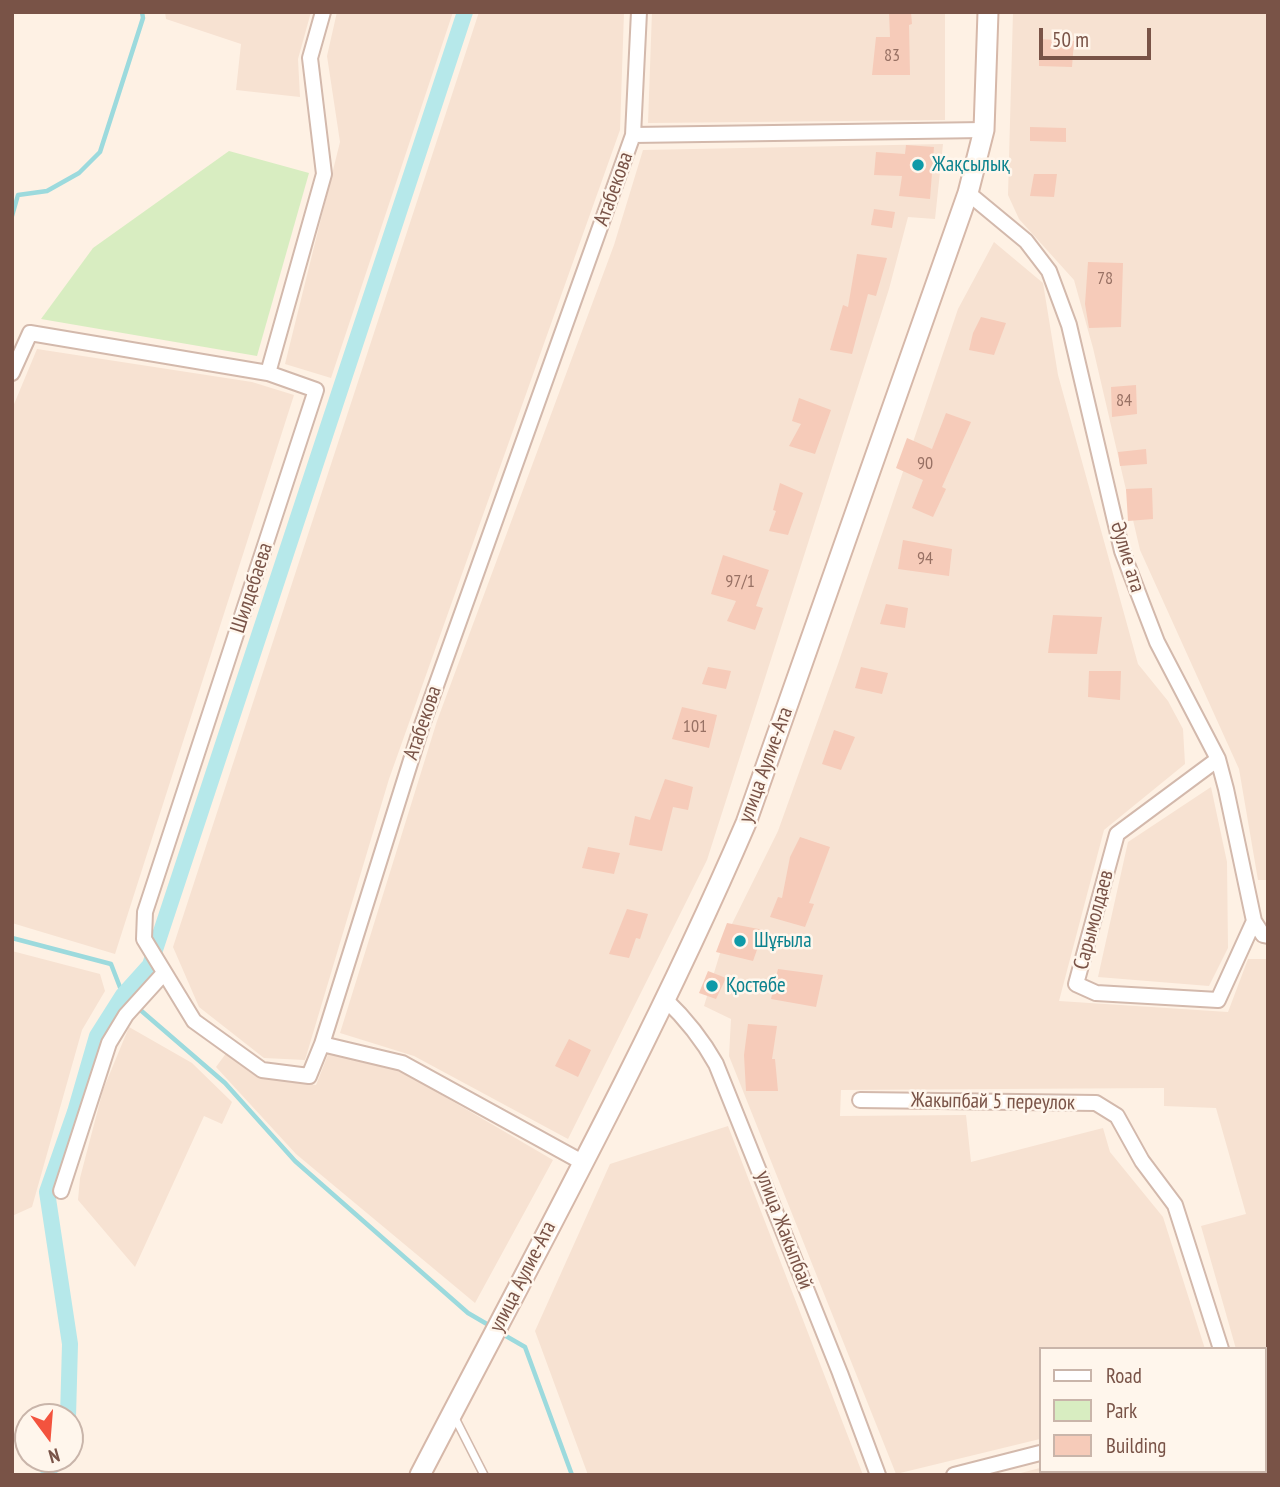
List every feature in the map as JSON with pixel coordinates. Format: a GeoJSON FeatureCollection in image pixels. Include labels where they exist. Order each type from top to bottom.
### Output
{"type":"FeatureCollection","features":[{"type":"Feature","properties":{"kind":"main road","name":"улица Аулие-Ата"},"geometry":{"type":"LineString","coordinates":[[421,1475],[665,999],[708,912],[746,823],[968,193],[984,130],[988,12]]}},
{"type":"Feature","properties":{"kind":"street"},"geometry":{"type":"LineString","coordinates":[[12,373],[30,332],[268,373],[324,174],[310,58],[323,12]]}},
{"type":"Feature","properties":{"kind":"street","name":"Атабекова"},"geometry":{"type":"LineString","coordinates":[[323,1044],[422,724],[633,135],[639,12]]}},
{"type":"Feature","properties":{"kind":"street"},"geometry":{"type":"LineString","coordinates":[[633,135],[984,130]]}},
{"type":"Feature","properties":{"kind":"street","name":"Әулие ата"},"geometry":{"type":"LineString","coordinates":[[968,193],[1026,241],[1049,271],[1069,325],[1122,551],[1157,642],[1218,759],[1254,921]]}},
{"type":"Feature","properties":{"kind":"street","name":"Шилдебаева"},"geometry":{"type":"LineString","coordinates":[[268,373],[316,390],[145,912],[144,940],[194,1021],[262,1070],[309,1076],[323,1044]]}},
{"type":"Feature","properties":{"kind":"street","name":"Сарымолдаев"},"geometry":{"type":"LineString","coordinates":[[1218,759],[1117,834],[1076,984],[1096,993],[1219,1000],[1254,921]]}},
{"type":"Feature","properties":{"kind":"street"},"geometry":{"type":"LineString","coordinates":[[1254,921],[1263,935],[1268,936]]}},
{"type":"Feature","properties":{"kind":"street"},"geometry":{"type":"LineString","coordinates":[[61,1191],[109,1043],[126,1016],[164,973]]}},
{"type":"Feature","properties":{"kind":"street","name":"улица Жакыпбай"},"geometry":{"type":"LineString","coordinates":[[665,999],[686,1018],[716,1064],[816,1311],[878,1475]]}},
{"type":"Feature","properties":{"kind":"street"},"geometry":{"type":"LineString","coordinates":[[323,1044],[402,1063],[582,1161]]}},
{"type":"Feature","properties":{"kind":"street","name":"Жакыпбай 5 переулок"},"geometry":{"type":"LineString","coordinates":[[860,1100],[1096,1103],[1117,1116],[1142,1161],[1175,1205],[1220,1347]]}},
{"type":"Feature","properties":{"kind":"street"},"geometry":{"type":"LineString","coordinates":[[954,1475],[1038,1454]]}},
{"type":"Feature","properties":{"kind":"lane"},"geometry":{"type":"LineString","coordinates":[[452,1413],[484,1475]]}},
{"type":"Feature","properties":{"kind":"shaded area"},"geometry":{"type":"Polygon","coordinates":[[[165,12],[311,12],[298,59],[300,97],[236,90],[241,44],[166,19],[165,12]]]}},
{"type":"Feature","properties":{"kind":"shaded area"},"geometry":{"type":"Polygon","coordinates":[[[337,12],[453,12],[331,378],[285,364],[340,142],[327,56],[337,12]]]}},
{"type":"Feature","properties":{"kind":"shaded area"},"geometry":{"type":"Polygon","coordinates":[[[479,12],[624,12],[620,130],[389,779],[305,1060],[264,1058],[199,1007],[173,947],[479,12]]]}},
{"type":"Feature","properties":{"kind":"shaded area"},"geometry":{"type":"Polygon","coordinates":[[[652,12],[945,12],[945,120],[648,123],[652,12]]]}},
{"type":"Feature","properties":{"kind":"shaded area"},"geometry":{"type":"Polygon","coordinates":[[[1013,12],[1268,12],[1268,880],[1258,880],[1239,769],[1140,550],[1093,348],[1074,280],[1019,219],[1008,195],[1013,12]]]}},
{"type":"Feature","properties":{"kind":"shaded area"},"geometry":{"type":"Polygon","coordinates":[[[943,144],[935,219],[908,217],[889,289],[707,860],[568,1139],[414,1056],[340,1033],[437,721],[614,245],[643,150],[943,144]]]}},
{"type":"Feature","properties":{"kind":"shaded area"},"geometry":{"type":"Polygon","coordinates":[[[994,242],[1043,283],[1058,375],[1138,664],[1168,701],[1183,729],[1185,764],[1104,830],[1059,1001],[1228,1012],[1248,959],[1268,959],[1268,1379],[1266,1347],[1235,1347],[1201,1226],[1246,1214],[1216,1108],[1164,1106],[1164,1088],[841,1090],[840,1116],[966,1115],[971,1162],[1103,1128],[1110,1152],[1163,1217],[1204,1347],[1038,1347],[1038,1439],[896,1474],[729,1056],[731,1019],[704,1006],[724,940],[778,831],[838,664],[958,309],[994,242]]]}},
{"type":"Feature","properties":{"kind":"shaded area"},"geometry":{"type":"Polygon","coordinates":[[[37,349],[252,382],[294,395],[115,954],[12,923],[12,409],[37,349]]]}},
{"type":"Feature","properties":{"kind":"shaded area"},"geometry":{"type":"Polygon","coordinates":[[[1211,787],[1227,862],[1228,948],[1209,986],[1098,977],[1128,842],[1211,787]]]}},
{"type":"Feature","properties":{"kind":"shaded area"},"geometry":{"type":"Polygon","coordinates":[[[12,951],[100,974],[105,991],[82,1030],[32,1207],[12,1216],[12,951]]]}},
{"type":"Feature","properties":{"kind":"shaded area"},"geometry":{"type":"Polygon","coordinates":[[[129,1027],[192,1063],[232,1102],[222,1124],[204,1116],[135,1267],[78,1200],[80,1178],[103,1090],[129,1027]]]}},
{"type":"Feature","properties":{"kind":"shaded area"},"geometry":{"type":"Polygon","coordinates":[[[227,1052],[266,1078],[316,1085],[329,1052],[394,1067],[553,1160],[475,1303],[296,1154],[216,1067],[227,1052]]]}},
{"type":"Feature","properties":{"kind":"shaded area"},"geometry":{"type":"Polygon","coordinates":[[[728,1126],[863,1475],[588,1475],[535,1331],[610,1164],[728,1126]]]}},
{"type":"Feature","properties":{"kind":"shaded area"},"geometry":{"type":"Polygon","coordinates":[[[1038,1469],[1038,1473],[1255,1475],[1013,1475],[1038,1469]]]}},
{"type":"Feature","properties":{"kind":"green space"},"geometry":{"type":"Polygon","coordinates":[[[229,151],[309,173],[257,356],[41,319],[93,248],[229,151]]]}},
{"type":"Feature","properties":{"kind":"building"},"geometry":{"type":"Polygon","coordinates":[[[889,12],[911,12],[910,75],[872,75],[876,37],[890,37],[889,12]]]}},
{"type":"Feature","properties":{"kind":"building"},"geometry":{"type":"Polygon","coordinates":[[[1039,39],[1074,41],[1072,67],[1039,66],[1039,39]]]}},
{"type":"Feature","properties":{"kind":"building"},"geometry":{"type":"Polygon","coordinates":[[[1030,127],[1066,128],[1066,142],[1030,141],[1030,127]]]}},
{"type":"Feature","properties":{"kind":"building","name":"Жақсылық"},"geometry":{"type":"Polygon","coordinates":[[[906,145],[934,147],[930,199],[899,196],[902,176],[874,175],[876,152],[905,154],[906,145]]]}},
{"type":"Feature","properties":{"kind":"building"},"geometry":{"type":"Polygon","coordinates":[[[1034,174],[1057,174],[1054,197],[1030,196],[1034,174]]]}},
{"type":"Feature","properties":{"kind":"building"},"geometry":{"type":"Polygon","coordinates":[[[874,209],[895,212],[892,228],[871,225],[874,209]]]}},
{"type":"Feature","properties":{"kind":"building"},"geometry":{"type":"Polygon","coordinates":[[[857,254],[887,258],[876,296],[868,294],[852,354],[830,350],[843,305],[848,307],[857,254]]]}},
{"type":"Feature","properties":{"kind":"building"},"geometry":{"type":"Polygon","coordinates":[[[1088,262],[1123,263],[1121,327],[1089,328],[1085,304],[1088,262]]]}},
{"type":"Feature","properties":{"kind":"building"},"geometry":{"type":"Polygon","coordinates":[[[981,317],[1006,323],[994,355],[969,350],[981,317]]]}},
{"type":"Feature","properties":{"kind":"building"},"geometry":{"type":"Polygon","coordinates":[[[1136,385],[1137,414],[1112,417],[1111,387],[1136,385]]]}},
{"type":"Feature","properties":{"kind":"building"},"geometry":{"type":"Polygon","coordinates":[[[799,398],[831,410],[815,454],[789,446],[801,424],[792,421],[799,398]]]}},
{"type":"Feature","properties":{"kind":"building"},"geometry":{"type":"Polygon","coordinates":[[[946,413],[971,422],[942,487],[946,489],[933,517],[912,508],[923,480],[896,468],[907,438],[932,449],[946,413]]]}},
{"type":"Feature","properties":{"kind":"building"},"geometry":{"type":"Polygon","coordinates":[[[1146,449],[1147,464],[1120,466],[1118,452],[1146,449]]]}},
{"type":"Feature","properties":{"kind":"building"},"geometry":{"type":"Polygon","coordinates":[[[780,483],[803,493],[788,535],[769,531],[776,511],[773,510],[780,483]]]}},
{"type":"Feature","properties":{"kind":"building"},"geometry":{"type":"Polygon","coordinates":[[[1152,488],[1153,519],[1128,521],[1126,489],[1152,488]]]}},
{"type":"Feature","properties":{"kind":"building"},"geometry":{"type":"Polygon","coordinates":[[[903,540],[952,549],[949,576],[898,569],[903,540]]]}},
{"type":"Feature","properties":{"kind":"building"},"geometry":{"type":"Polygon","coordinates":[[[723,555],[769,570],[756,606],[763,608],[755,630],[727,621],[736,601],[711,594],[723,555]]]}},
{"type":"Feature","properties":{"kind":"building"},"geometry":{"type":"Polygon","coordinates":[[[886,604],[908,608],[905,628],[880,624],[886,604]]]}},
{"type":"Feature","properties":{"kind":"building"},"geometry":{"type":"Polygon","coordinates":[[[1053,615],[1102,617],[1097,654],[1048,653],[1053,615]]]}},
{"type":"Feature","properties":{"kind":"building"},"geometry":{"type":"Polygon","coordinates":[[[708,667],[731,671],[726,689],[702,684],[708,667]]]}},
{"type":"Feature","properties":{"kind":"building"},"geometry":{"type":"Polygon","coordinates":[[[861,667],[888,673],[882,694],[855,688],[861,667]]]}},
{"type":"Feature","properties":{"kind":"building"},"geometry":{"type":"Polygon","coordinates":[[[1089,671],[1121,671],[1120,700],[1088,697],[1089,671]]]}},
{"type":"Feature","properties":{"kind":"building"},"geometry":{"type":"Polygon","coordinates":[[[682,707],[717,715],[709,748],[672,739],[682,707]]]}},
{"type":"Feature","properties":{"kind":"building"},"geometry":{"type":"Polygon","coordinates":[[[834,730],[855,737],[841,770],[822,764],[834,730]]]}},
{"type":"Feature","properties":{"kind":"building"},"geometry":{"type":"Polygon","coordinates":[[[665,779],[693,787],[688,810],[673,807],[662,851],[629,845],[635,816],[650,820],[665,779]]]}},
{"type":"Feature","properties":{"kind":"building"},"geometry":{"type":"Polygon","coordinates":[[[800,837],[830,847],[809,903],[814,904],[805,927],[770,917],[778,897],[782,898],[790,857],[800,837]]]}},
{"type":"Feature","properties":{"kind":"building"},"geometry":{"type":"Polygon","coordinates":[[[588,847],[620,853],[614,874],[582,868],[588,847]]]}},
{"type":"Feature","properties":{"kind":"building"},"geometry":{"type":"Polygon","coordinates":[[[627,909],[648,914],[640,939],[636,938],[629,958],[609,954],[627,909]]]}},
{"type":"Feature","properties":{"kind":"building","name":"Шұғыла"},"geometry":{"type":"Polygon","coordinates":[[[727,923],[764,930],[753,961],[716,952],[727,923]]]}},
{"type":"Feature","properties":{"kind":"building"},"geometry":{"type":"Polygon","coordinates":[[[778,969],[823,975],[816,1007],[771,999],[778,969]]]}},
{"type":"Feature","properties":{"kind":"building","name":"Қостөбе"},"geometry":{"type":"Polygon","coordinates":[[[708,971],[726,978],[716,999],[699,993],[708,971]]]}},
{"type":"Feature","properties":{"kind":"building"},"geometry":{"type":"Polygon","coordinates":[[[748,1024],[777,1026],[772,1059],[775,1059],[778,1091],[746,1091],[744,1055],[748,1024]]]}},
{"type":"Feature","properties":{"kind":"building"},"geometry":{"type":"Polygon","coordinates":[[[569,1039],[591,1050],[578,1077],[555,1066],[569,1039]]]}},
{"type":"Feature","properties":{"kind":"waterway"},"geometry":{"type":"LineString","coordinates":[[12,216],[18,195],[47,191],[79,173],[100,152],[143,18],[142,12]]}},
{"type":"Feature","properties":{"kind":"waterway"},"geometry":{"type":"LineString","coordinates":[[68,1403],[70,1344],[47,1192],[75,1112],[97,1036],[123,995],[150,965],[465,12]]}},
{"type":"Feature","properties":{"kind":"waterway"},"geometry":{"type":"LineString","coordinates":[[12,938],[111,964],[123,995],[225,1083],[295,1161],[468,1313],[492,1327]]}},
{"type":"Feature","properties":{"kind":"waterway"},"geometry":{"type":"LineString","coordinates":[[499,1332],[525,1347],[572,1475]]}},
{"type":"Feature","properties":{"kind":"place","name":"Жақсылық"},"geometry":{"type":"Point","coordinates":[918,165]}},
{"type":"Feature","properties":{"kind":"place","name":"Шұғыла"},"geometry":{"type":"Point","coordinates":[740,941]}},
{"type":"Feature","properties":{"kind":"place","name":"Қостөбе"},"geometry":{"type":"Point","coordinates":[712,986]}}]}
